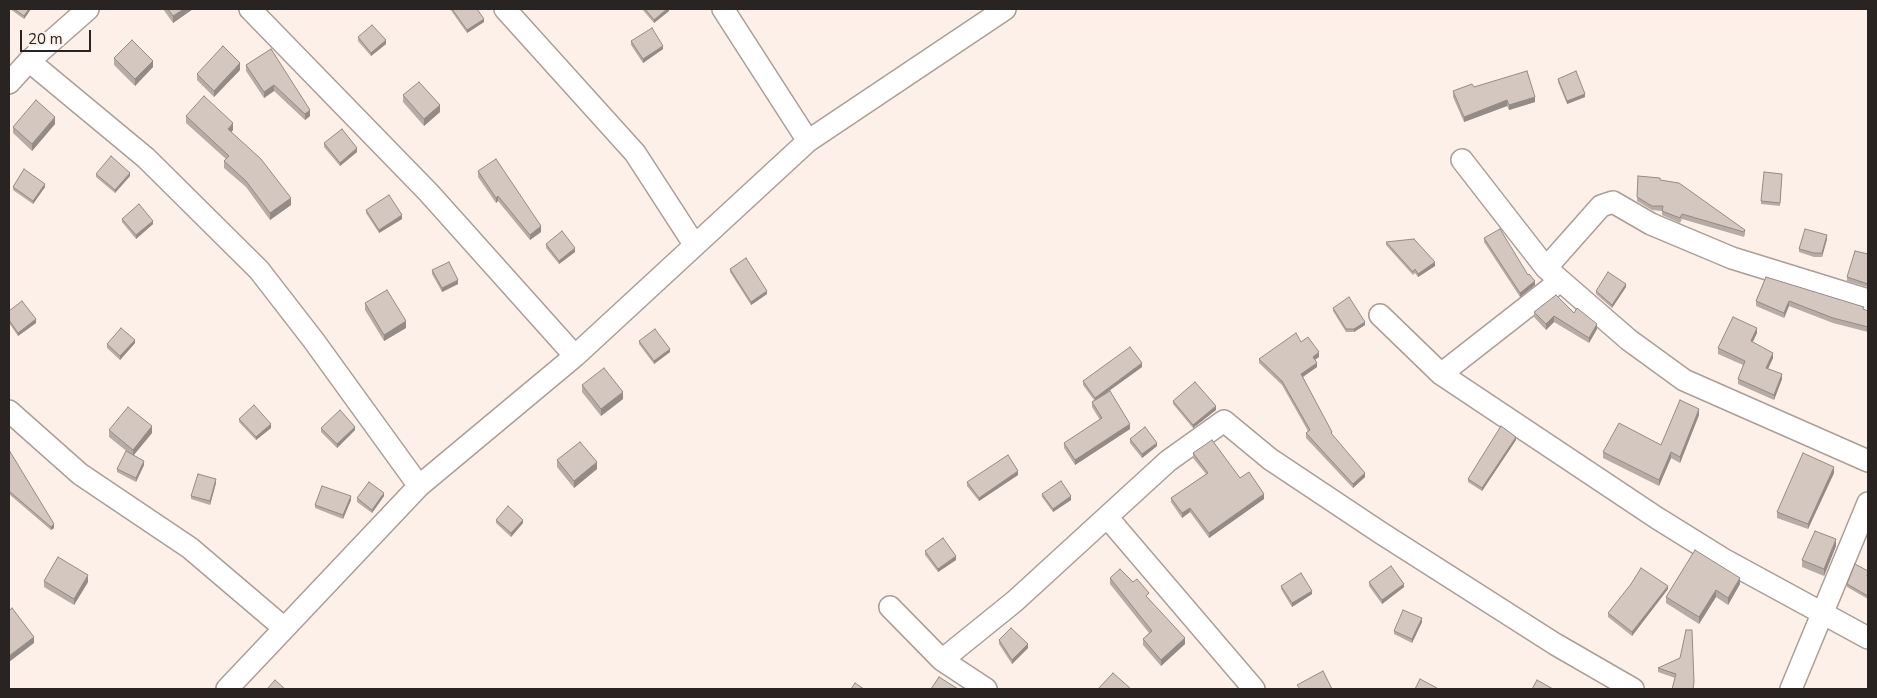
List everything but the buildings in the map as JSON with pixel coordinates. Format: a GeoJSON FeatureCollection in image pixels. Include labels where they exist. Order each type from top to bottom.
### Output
{"type":"FeatureCollection","features":[{"type":"Feature","properties":{"kind":"street"},"geometry":{"type":"LineString","coordinates":[[10,79],[88,9]]}},
{"type":"Feature","properties":{"kind":"street"},"geometry":{"type":"LineString","coordinates":[[250,9],[429,193],[575,356]]}},
{"type":"Feature","properties":{"kind":"street"},"geometry":{"type":"LineString","coordinates":[[506,9],[635,153],[694,244]]}},
{"type":"Feature","properties":{"kind":"street"},"geometry":{"type":"LineString","coordinates":[[723,9],[808,141]]}},
{"type":"Feature","properties":{"kind":"street"},"geometry":{"type":"LineString","coordinates":[[227,689],[419,486],[575,356],[694,244],[808,141],[1005,9]]}},
{"type":"Feature","properties":{"kind":"street"},"geometry":{"type":"LineString","coordinates":[[29,61],[146,158],[259,270],[314,341],[419,486]]}},
{"type":"Feature","properties":{"kind":"street"},"geometry":{"type":"LineString","coordinates":[[1462,160],[1553,275],[1629,340],[1684,380],[1868,461]]}},
{"type":"Feature","properties":{"kind":"street"},"geometry":{"type":"LineString","coordinates":[[1442,374],[1553,275],[1601,206],[1614,202],[1651,224],[1732,258],[1868,300]]}},
{"type":"Feature","properties":{"kind":"street"},"geometry":{"type":"LineString","coordinates":[[1380,315],[1442,374],[1657,518],[1723,559],[1868,638]]}},
{"type":"Feature","properties":{"kind":"street"},"geometry":{"type":"LineString","coordinates":[[9,411],[80,474],[190,548],[284,628]]}},
{"type":"Feature","properties":{"kind":"street"},"geometry":{"type":"LineString","coordinates":[[942,660],[1015,601],[1168,461],[1224,421],[1270,458],[1381,533],[1555,644],[1633,689]]}},
{"type":"Feature","properties":{"kind":"street"},"geometry":{"type":"LineString","coordinates":[[1791,689],[1868,504]]}},
{"type":"Feature","properties":{"kind":"street"},"geometry":{"type":"LineString","coordinates":[[1106,518],[1254,689]]}},
{"type":"Feature","properties":{"kind":"street"},"geometry":{"type":"LineString","coordinates":[[890,607],[942,660],[986,689]]}}]}
